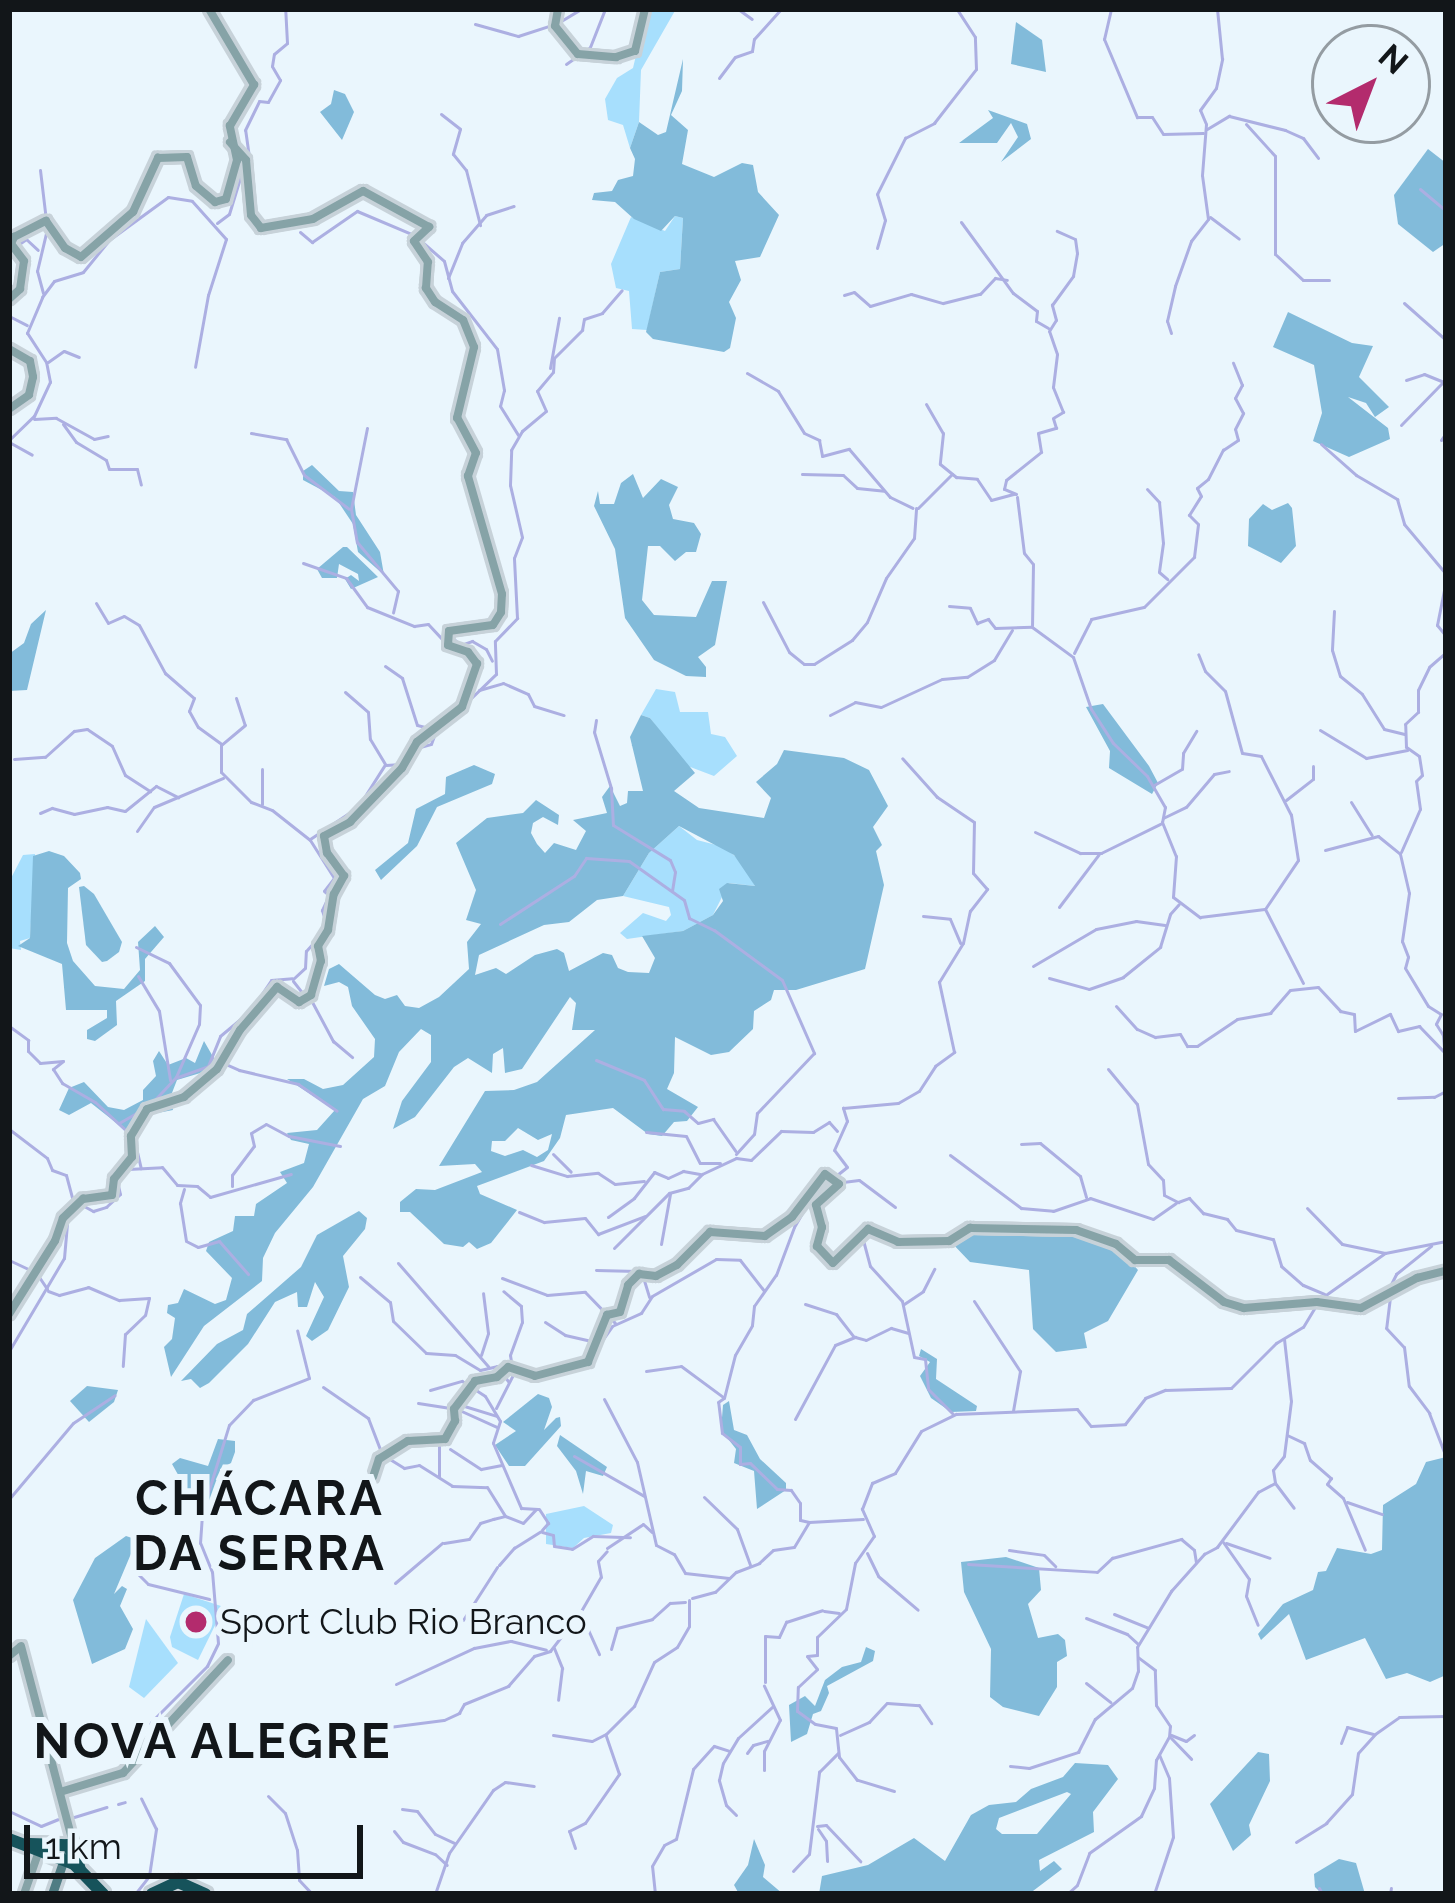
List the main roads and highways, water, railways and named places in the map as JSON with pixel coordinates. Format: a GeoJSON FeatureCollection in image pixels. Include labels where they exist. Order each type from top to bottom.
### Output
{"type":"FeatureCollection","features":[{"type":"Feature","properties":{"kind":"highway"},"geometry":{"type":"LineString","coordinates":[[9,1839],[71,1852],[103,1894]]}},
{"type":"Feature","properties":{"kind":"highway"},"geometry":{"type":"LineString","coordinates":[[152,1894],[181,1882],[205,1894]]}},
{"type":"Feature","properties":{"kind":"main road"},"geometry":{"type":"LineString","coordinates":[[54,1894],[71,1852]]}},
{"type":"Feature","properties":{"kind":"waterway"},"geometry":{"type":"LineString","coordinates":[[249,157],[245,130],[259,101],[268,102],[280,80],[272,66],[274,54],[287,43],[285,9]]}},
{"type":"Feature","properties":{"kind":"waterway"},"geometry":{"type":"LineString","coordinates":[[561,21],[581,9]]}},
{"type":"Feature","properties":{"kind":"waterway"},"geometry":{"type":"LineString","coordinates":[[566,64],[590,47],[605,9]]}},
{"type":"Feature","properties":{"kind":"waterway"},"geometry":{"type":"LineString","coordinates":[[738,9],[752,19]]}},
{"type":"Feature","properties":{"kind":"waterway"},"geometry":{"type":"LineString","coordinates":[[719,78],[735,57],[752,51],[754,39],[781,9]]}},
{"type":"Feature","properties":{"kind":"waterway"},"geometry":{"type":"LineString","coordinates":[[877,248],[885,220],[877,194],[905,138],[934,123],[976,69],[975,37],[957,9]]}},
{"type":"Feature","properties":{"kind":"waterway"},"geometry":{"type":"LineString","coordinates":[[1111,9],[1104,39],[1137,117],[1152,117],[1163,134],[1203,133]]}},
{"type":"Feature","properties":{"kind":"waterway"},"geometry":{"type":"LineString","coordinates":[[1171,333],[1167,321],[1175,286],[1191,241],[1208,219],[1202,175],[1206,124],[1200,110],[1216,88],[1222,59],[1217,9]]}},
{"type":"Feature","properties":{"kind":"waterway"},"geometry":{"type":"LineString","coordinates":[[475,24],[518,36],[552,25]]}},
{"type":"Feature","properties":{"kind":"waterway"},"geometry":{"type":"LineString","coordinates":[[441,114],[460,129],[453,154],[466,170],[480,225]]}},
{"type":"Feature","properties":{"kind":"waterway"},"geometry":{"type":"LineString","coordinates":[[1207,129],[1229,116],[1285,130],[1303,138],[1318,158]]}},
{"type":"Feature","properties":{"kind":"waterway"},"geometry":{"type":"LineString","coordinates":[[1246,124],[1275,156],[1275,254],[1303,280],[1329,280]]}},
{"type":"Feature","properties":{"kind":"waterway"},"geometry":{"type":"LineString","coordinates":[[217,223],[229,214],[244,165]]}},
{"type":"Feature","properties":{"kind":"waterway"},"geometry":{"type":"LineString","coordinates":[[40,170],[46,220]]}},
{"type":"Feature","properties":{"kind":"waterway"},"geometry":{"type":"LineString","coordinates":[[1420,189],[1446,211]]}},
{"type":"Feature","properties":{"kind":"waterway"},"geometry":{"type":"LineString","coordinates":[[9,440],[34,416],[50,382],[46,362],[27,333],[42,297],[54,281],[83,272],[109,240],[168,197],[192,201],[226,239],[208,295],[195,367]]}},
{"type":"Feature","properties":{"kind":"waterway"},"geometry":{"type":"LineString","coordinates":[[448,278],[462,243],[486,215],[514,206]]}},
{"type":"Feature","properties":{"kind":"waterway"},"geometry":{"type":"LineString","coordinates":[[300,232],[312,242],[357,211],[414,235]]}},
{"type":"Feature","properties":{"kind":"waterway"},"geometry":{"type":"LineString","coordinates":[[1210,217],[1239,239]]}},
{"type":"Feature","properties":{"kind":"waterway"},"geometry":{"type":"LineString","coordinates":[[961,222],[1013,293],[1037,311],[1036,321],[1048,328]]}},
{"type":"Feature","properties":{"kind":"waterway"},"geometry":{"type":"LineString","coordinates":[[43,293],[37,271],[47,229]]}},
{"type":"Feature","properties":{"kind":"waterway"},"geometry":{"type":"LineString","coordinates":[[1016,494],[1004,489],[1006,480],[1041,452],[1038,433],[1056,428],[1053,418],[1063,412],[1053,387],[1057,354],[1049,331],[1056,320],[1052,305],[1073,276],[1077,253],[1075,239],[1057,231]]}},
{"type":"Feature","properties":{"kind":"waterway"},"geometry":{"type":"LineString","coordinates":[[9,251],[26,239],[38,250]]}},
{"type":"Feature","properties":{"kind":"waterway"},"geometry":{"type":"LineString","coordinates":[[421,241],[444,261],[452,291],[497,349],[504,390],[500,406],[518,435]]}},
{"type":"Feature","properties":{"kind":"waterway"},"geometry":{"type":"LineString","coordinates":[[844,295],[854,292],[870,306],[911,294],[943,303],[980,294],[995,278],[1007,280]]}},
{"type":"Feature","properties":{"kind":"waterway"},"geometry":{"type":"LineString","coordinates":[[468,701],[496,674],[495,641],[517,618],[514,558],[522,537],[510,485],[511,450],[522,431],[546,411],[537,391],[553,372],[554,358],[582,330],[584,319],[602,313],[622,290]]}},
{"type":"Feature","properties":{"kind":"waterway"},"geometry":{"type":"LineString","coordinates":[[1404,303],[1446,340]]}},
{"type":"Feature","properties":{"kind":"waterway"},"geometry":{"type":"LineString","coordinates":[[9,316],[27,325]]}},
{"type":"Feature","properties":{"kind":"waterway"},"geometry":{"type":"LineString","coordinates":[[550,368],[559,318]]}},
{"type":"Feature","properties":{"kind":"waterway"},"geometry":{"type":"LineString","coordinates":[[48,362],[64,351],[79,357]]}},
{"type":"Feature","properties":{"kind":"waterway"},"geometry":{"type":"LineString","coordinates":[[1074,653],[1091,619],[1144,607],[1194,557],[1198,524],[1189,515],[1201,496],[1197,488],[1208,479],[1223,450],[1238,440],[1235,429],[1243,413],[1235,398],[1242,385],[1233,363]]}},
{"type":"Feature","properties":{"kind":"waterway"},"geometry":{"type":"LineString","coordinates":[[747,373],[778,391],[804,433],[819,440],[822,456],[849,449],[890,497],[913,508]]}},
{"type":"Feature","properties":{"kind":"waterway"},"geometry":{"type":"LineString","coordinates":[[1406,380],[1424,374],[1446,383]]}},
{"type":"Feature","properties":{"kind":"waterway"},"geometry":{"type":"LineString","coordinates":[[1401,425],[1442,383]]}},
{"type":"Feature","properties":{"kind":"waterway"},"geometry":{"type":"LineString","coordinates":[[926,404],[943,433],[940,464],[956,477],[977,479],[991,500],[1014,494]]}},
{"type":"Feature","properties":{"kind":"waterway"},"geometry":{"type":"LineString","coordinates":[[34,419],[56,418],[94,439],[108,436]]}},
{"type":"Feature","properties":{"kind":"waterway"},"geometry":{"type":"LineString","coordinates":[[63,424],[76,442],[106,460],[109,469],[137,469],[141,485]]}},
{"type":"Feature","properties":{"kind":"waterway"},"geometry":{"type":"LineString","coordinates":[[367,428],[351,509],[357,542],[398,591],[393,612]]}},
{"type":"Feature","properties":{"kind":"waterway"},"geometry":{"type":"LineString","coordinates":[[251,433],[286,439],[304,475],[349,509]]}},
{"type":"Feature","properties":{"kind":"waterway"},"geometry":{"type":"LineString","coordinates":[[1441,440],[1446,433]]}},
{"type":"Feature","properties":{"kind":"waterway"},"geometry":{"type":"LineString","coordinates":[[9,442],[32,455]]}},
{"type":"Feature","properties":{"kind":"waterway"},"geometry":{"type":"LineString","coordinates":[[1321,444],[1356,475],[1397,499],[1404,524],[1446,574]]}},
{"type":"Feature","properties":{"kind":"waterway"},"geometry":{"type":"LineString","coordinates":[[802,474],[843,475],[857,488],[884,491]]}},
{"type":"Feature","properties":{"kind":"waterway"},"geometry":{"type":"LineString","coordinates":[[918,508],[952,474]]}},
{"type":"Feature","properties":{"kind":"waterway"},"geometry":{"type":"LineString","coordinates":[[1147,489],[1159,502],[1163,543],[1159,572],[1167,579]]}},
{"type":"Feature","properties":{"kind":"waterway"},"geometry":{"type":"LineString","coordinates":[[1017,497],[1024,553],[1033,564],[1032,625]]}},
{"type":"Feature","properties":{"kind":"waterway"},"geometry":{"type":"LineString","coordinates":[[763,602],[789,652],[804,664],[814,664],[852,640],[867,622],[886,578],[914,538],[916,508]]}},
{"type":"Feature","properties":{"kind":"waterway"},"geometry":{"type":"LineString","coordinates":[[303,563],[346,578],[367,607],[414,626],[428,624],[442,639],[451,637],[461,645],[472,641],[486,649],[492,661]]}},
{"type":"Feature","properties":{"kind":"waterway"},"geometry":{"type":"LineString","coordinates":[[1446,580],[1437,625],[1446,636]]}},
{"type":"Feature","properties":{"kind":"waterway"},"geometry":{"type":"LineString","coordinates":[[96,603],[108,623],[124,616],[139,625],[165,673],[194,698],[189,711],[198,727],[221,744]]}},
{"type":"Feature","properties":{"kind":"waterway"},"geometry":{"type":"LineString","coordinates":[[949,606],[970,608],[977,623],[988,619],[995,628],[1032,627],[1073,657],[1091,709],[1113,743],[1147,776],[1165,807],[1162,822],[1176,856],[1173,897],[1200,917],[1265,909],[1298,860],[1291,815],[1261,756],[1242,753],[1225,691],[1205,671],[1198,654]]}},
{"type":"Feature","properties":{"kind":"waterway"},"geometry":{"type":"LineString","coordinates":[[1334,611],[1332,650],[1340,676],[1362,694],[1384,729],[1404,734]]}},
{"type":"Feature","properties":{"kind":"waterway"},"geometry":{"type":"LineString","coordinates":[[830,715],[855,702],[881,707],[942,679],[967,677],[994,660],[1012,630]]}},
{"type":"Feature","properties":{"kind":"waterway"},"geometry":{"type":"LineString","coordinates":[[1401,852],[1420,809],[1416,781],[1422,775],[1419,756],[1406,747],[1405,724],[1418,712],[1418,690],[1429,667],[1446,652]]}},
{"type":"Feature","properties":{"kind":"waterway"},"geometry":{"type":"LineString","coordinates":[[385,666],[402,678],[417,725],[429,728]]}},
{"type":"Feature","properties":{"kind":"waterway"},"geometry":{"type":"LineString","coordinates":[[479,690],[503,683],[528,694],[534,706],[564,715]]}},
{"type":"Feature","properties":{"kind":"waterway"},"geometry":{"type":"LineString","coordinates":[[345,692],[368,712],[370,739],[385,764]]}},
{"type":"Feature","properties":{"kind":"waterway"},"geometry":{"type":"LineString","coordinates":[[236,698],[245,725],[221,745],[221,772],[251,802],[272,810],[310,840],[334,878],[324,891],[329,895],[322,910],[327,926]]}},
{"type":"Feature","properties":{"kind":"waterway"},"geometry":{"type":"LineString","coordinates":[[420,747],[431,744],[435,733],[465,710]]}},
{"type":"Feature","properties":{"kind":"waterway"},"geometry":{"type":"LineString","coordinates":[[596,720],[594,732],[611,788],[613,825],[670,860],[675,872],[672,891]]}},
{"type":"Feature","properties":{"kind":"waterway"},"geometry":{"type":"LineString","coordinates":[[14,759],[45,757],[74,731],[87,729],[112,746],[125,775],[150,791]]}},
{"type":"Feature","properties":{"kind":"waterway"},"geometry":{"type":"LineString","coordinates":[[1320,730],[1366,758],[1407,750]]}},
{"type":"Feature","properties":{"kind":"waterway"},"geometry":{"type":"LineString","coordinates":[[1154,785],[1182,769],[1183,753],[1196,731]]}},
{"type":"Feature","properties":{"kind":"waterway"},"geometry":{"type":"LineString","coordinates":[[809,1522],[800,1520],[800,1503],[791,1490],[777,1489],[750,1463],[740,1464],[740,1447],[722,1433],[718,1402],[724,1398],[735,1355],[752,1325],[754,1306],[776,1275],[794,1227],[813,1194],[847,1167],[834,1150],[847,1121],[843,1108],[898,1103],[919,1091],[935,1066],[954,1052],[939,982],[963,943],[970,911],[987,889],[973,873],[974,822],[937,797],[902,758]]}},
{"type":"Feature","properties":{"kind":"waterway"},"geometry":{"type":"LineString","coordinates":[[386,765],[401,764]]}},
{"type":"Feature","properties":{"kind":"waterway"},"geometry":{"type":"LineString","coordinates":[[310,839],[358,807],[384,766]]}},
{"type":"Feature","properties":{"kind":"waterway"},"geometry":{"type":"LineString","coordinates":[[1286,800],[1313,779],[1313,766]]}},
{"type":"Feature","properties":{"kind":"waterway"},"geometry":{"type":"LineString","coordinates":[[262,769],[262,804]]}},
{"type":"Feature","properties":{"kind":"waterway"},"geometry":{"type":"LineString","coordinates":[[1163,818],[1186,807],[1214,774],[1229,771]]}},
{"type":"Feature","properties":{"kind":"waterway"},"geometry":{"type":"LineString","coordinates":[[137,831],[154,807],[223,778]]}},
{"type":"Feature","properties":{"kind":"waterway"},"geometry":{"type":"LineString","coordinates":[[40,813],[52,808],[74,814],[107,807],[125,811],[156,786],[178,797]]}},
{"type":"Feature","properties":{"kind":"waterway"},"geometry":{"type":"LineString","coordinates":[[1351,802],[1372,835]]}},
{"type":"Feature","properties":{"kind":"waterway"},"geometry":{"type":"LineString","coordinates":[[1035,832],[1080,853],[1101,853],[1160,824]]}},
{"type":"Feature","properties":{"kind":"waterway"},"geometry":{"type":"LineString","coordinates":[[1325,850],[1378,836],[1400,854],[1409,893],[1402,941],[1408,957],[1405,968],[1428,1006],[1441,1014],[1436,1024],[1443,1035],[1446,1071]]}},
{"type":"Feature","properties":{"kind":"waterway"},"geometry":{"type":"LineString","coordinates":[[1059,907],[1099,854]]}},
{"type":"Feature","properties":{"kind":"waterway"},"geometry":{"type":"LineString","coordinates":[[500,924],[574,876],[586,858],[629,861],[684,900],[689,918],[714,930],[782,980],[814,1053],[757,1113],[754,1134],[736,1154]]}},
{"type":"Feature","properties":{"kind":"waterway"},"geometry":{"type":"LineString","coordinates":[[1049,978],[1089,989],[1123,977],[1160,947],[1170,914],[1179,904]]}},
{"type":"Feature","properties":{"kind":"waterway"},"geometry":{"type":"LineString","coordinates":[[1265,909],[1303,983]]}},
{"type":"Feature","properties":{"kind":"waterway"},"geometry":{"type":"LineString","coordinates":[[923,916],[950,919],[960,943]]}},
{"type":"Feature","properties":{"kind":"waterway"},"geometry":{"type":"LineString","coordinates":[[1033,966],[1096,929],[1136,921],[1165,925]]}},
{"type":"Feature","properties":{"kind":"waterway"},"geometry":{"type":"LineString","coordinates":[[293,979],[305,968],[306,951],[314,942]]}},
{"type":"Feature","properties":{"kind":"waterway"},"geometry":{"type":"LineString","coordinates":[[136,947],[169,963],[200,1005],[199,1024],[176,1077],[151,1104]]}},
{"type":"Feature","properties":{"kind":"waterway"},"geometry":{"type":"LineString","coordinates":[[138,976],[159,1011],[170,1080]]}},
{"type":"Feature","properties":{"kind":"waterway"},"geometry":{"type":"LineString","coordinates":[[178,1077],[208,1066],[220,1036],[251,1010],[271,980],[292,978]]}},
{"type":"Feature","properties":{"kind":"waterway"},"geometry":{"type":"LineString","coordinates":[[293,981],[304,995]]}},
{"type":"Feature","properties":{"kind":"waterway"},"geometry":{"type":"LineString","coordinates":[[1116,1006],[1137,1029],[1155,1037],[1180,1034],[1187,1046],[1197,1046],[1237,1019],[1270,1013],[1290,990],[1318,987],[1340,1011],[1354,1014],[1355,1031],[1390,1014],[1398,1031],[1419,1026],[1445,1053]]}},
{"type":"Feature","properties":{"kind":"waterway"},"geometry":{"type":"LineString","coordinates":[[311,1000],[333,1041],[352,1057]]}},
{"type":"Feature","properties":{"kind":"waterway"},"geometry":{"type":"LineString","coordinates":[[9,1026],[28,1040],[28,1051],[40,1063],[63,1061],[53,1069],[62,1083],[95,1102],[131,1135]]}},
{"type":"Feature","properties":{"kind":"waterway"},"geometry":{"type":"LineString","coordinates":[[212,1058],[239,1070],[298,1084],[337,1111]]}},
{"type":"Feature","properties":{"kind":"waterway"},"geometry":{"type":"LineString","coordinates":[[596,1060],[644,1080],[663,1109],[684,1111],[698,1123],[713,1119],[735,1151]]}},
{"type":"Feature","properties":{"kind":"waterway"},"geometry":{"type":"LineString","coordinates":[[1108,1069],[1137,1104],[1148,1164],[1163,1180],[1164,1195],[1178,1202],[1189,1198],[1203,1213],[1227,1219],[1236,1230],[1273,1239],[1281,1266],[1303,1285],[1324,1294]]}},
{"type":"Feature","properties":{"kind":"waterway"},"geometry":{"type":"LineString","coordinates":[[1398,1098],[1434,1097],[1446,1091]]}},
{"type":"Feature","properties":{"kind":"waterway"},"geometry":{"type":"LineString","coordinates":[[119,1123],[143,1109]]}},
{"type":"Feature","properties":{"kind":"waterway"},"geometry":{"type":"LineString","coordinates":[[614,1248],[669,1193],[688,1188],[702,1174],[736,1158],[751,1160],[781,1131],[813,1132],[829,1122],[837,1131]]}},
{"type":"Feature","properties":{"kind":"waterway"},"geometry":{"type":"LineString","coordinates":[[232,1186],[232,1175],[254,1146],[251,1133],[266,1124],[289,1136],[340,1146]]}},
{"type":"Feature","properties":{"kind":"waterway"},"geometry":{"type":"LineString","coordinates":[[9,1129],[47,1158],[52,1170],[66,1175],[73,1201]]}},
{"type":"Feature","properties":{"kind":"waterway"},"geometry":{"type":"LineString","coordinates":[[646,1132],[686,1136],[700,1163],[720,1163]]}},
{"type":"Feature","properties":{"kind":"waterway"},"geometry":{"type":"LineString","coordinates":[[135,1143],[141,1168]]}},
{"type":"Feature","properties":{"kind":"waterway"},"geometry":{"type":"LineString","coordinates":[[1021,1144],[1040,1143],[1080,1176],[1086,1197]]}},
{"type":"Feature","properties":{"kind":"waterway"},"geometry":{"type":"LineString","coordinates":[[553,1154],[571,1172]]}},
{"type":"Feature","properties":{"kind":"waterway"},"geometry":{"type":"LineString","coordinates":[[950,1155],[1021,1208],[1053,1211],[1090,1198],[1153,1219],[1176,1203]]}},
{"type":"Feature","properties":{"kind":"waterway"},"geometry":{"type":"LineString","coordinates":[[531,1165],[567,1176],[598,1173],[615,1184],[644,1181]]}},
{"type":"Feature","properties":{"kind":"waterway"},"geometry":{"type":"LineString","coordinates":[[128,1169],[162,1167],[177,1185],[197,1186],[210,1197],[291,1174]]}},
{"type":"Feature","properties":{"kind":"waterway"},"geometry":{"type":"LineString","coordinates":[[608,1217],[634,1198],[654,1172],[668,1178],[683,1171],[700,1174]]}},
{"type":"Feature","properties":{"kind":"waterway"},"geometry":{"type":"LineString","coordinates":[[827,1184],[859,1180],[895,1207]]}},
{"type":"Feature","properties":{"kind":"waterway"},"geometry":{"type":"LineString","coordinates":[[82,1205],[93,1211],[106,1207],[120,1194],[118,1185]]}},
{"type":"Feature","properties":{"kind":"waterway"},"geometry":{"type":"LineString","coordinates":[[184,1189],[180,1203],[186,1241],[198,1247],[219,1241],[248,1274]]}},
{"type":"Feature","properties":{"kind":"waterway"},"geometry":{"type":"LineString","coordinates":[[661,1244],[670,1194]]}},
{"type":"Feature","properties":{"kind":"waterway"},"geometry":{"type":"LineString","coordinates":[[1307,1208],[1342,1244],[1385,1253],[1446,1241]]}},
{"type":"Feature","properties":{"kind":"waterway"},"geometry":{"type":"LineString","coordinates":[[519,1212],[544,1222],[585,1218],[598,1234],[645,1216]]}},
{"type":"Feature","properties":{"kind":"waterway"},"geometry":{"type":"LineString","coordinates":[[9,1351],[64,1258],[67,1221]]}},
{"type":"Feature","properties":{"kind":"waterway"},"geometry":{"type":"LineString","coordinates":[[863,1240],[870,1266],[902,1301],[914,1357],[925,1359],[928,1389],[953,1414]]}},
{"type":"Feature","properties":{"kind":"waterway"},"geometry":{"type":"LineString","coordinates":[[1389,1288],[1396,1274],[1431,1246]]}},
{"type":"Feature","properties":{"kind":"waterway"},"geometry":{"type":"LineString","coordinates":[[894,1791],[857,1780],[839,1757],[836,1728],[815,1724],[797,1711],[798,1687],[817,1669],[807,1656],[817,1655],[817,1637],[846,1609],[855,1563],[874,1536],[862,1509],[872,1483],[895,1473],[921,1431],[956,1414],[1077,1409],[1091,1426],[1125,1424],[1145,1398],[1165,1390],[1231,1388],[1276,1343],[1303,1327],[1320,1299],[1385,1253]]}},
{"type":"Feature","properties":{"kind":"waterway"},"geometry":{"type":"LineString","coordinates":[[601,1342],[612,1326],[641,1313],[652,1296],[716,1259],[740,1260],[764,1291]]}},
{"type":"Feature","properties":{"kind":"waterway"},"geometry":{"type":"LineString","coordinates":[[9,1260],[33,1271]]}},
{"type":"Feature","properties":{"kind":"waterway"},"geometry":{"type":"LineString","coordinates":[[398,1263],[488,1366]]}},
{"type":"Feature","properties":{"kind":"waterway"},"geometry":{"type":"LineString","coordinates":[[904,1304],[923,1291],[934,1269]]}},
{"type":"Feature","properties":{"kind":"waterway"},"geometry":{"type":"LineString","coordinates":[[596,1270],[637,1271]]}},
{"type":"Feature","properties":{"kind":"waterway"},"geometry":{"type":"LineString","coordinates":[[37,1274],[47,1289]]}},
{"type":"Feature","properties":{"kind":"waterway"},"geometry":{"type":"LineString","coordinates":[[360,1277],[390,1302],[393,1321],[426,1353],[455,1355],[480,1370],[497,1366],[508,1381]]}},
{"type":"Feature","properties":{"kind":"waterway"},"geometry":{"type":"LineString","coordinates":[[643,1277],[649,1297]]}},
{"type":"Feature","properties":{"kind":"waterway"},"geometry":{"type":"LineString","coordinates":[[502,1278],[547,1295],[585,1292],[615,1323]]}},
{"type":"Feature","properties":{"kind":"waterway"},"geometry":{"type":"LineString","coordinates":[[48,1291],[59,1295],[88,1287],[119,1300],[149,1298],[145,1315],[125,1334],[123,1366]]}},
{"type":"Feature","properties":{"kind":"waterway"},"geometry":{"type":"LineString","coordinates":[[496,1408],[513,1374],[510,1355],[522,1322],[521,1306],[503,1291]]}},
{"type":"Feature","properties":{"kind":"waterway"},"geometry":{"type":"LineString","coordinates":[[481,1355],[488,1333],[483,1293]]}},
{"type":"Feature","properties":{"kind":"waterway"},"geometry":{"type":"LineString","coordinates":[[1390,1297],[1386,1328],[1404,1347],[1409,1386],[1429,1413],[1446,1457]]}},
{"type":"Feature","properties":{"kind":"waterway"},"geometry":{"type":"LineString","coordinates":[[974,1301],[1020,1371],[1013,1410]]}},
{"type":"Feature","properties":{"kind":"waterway"},"geometry":{"type":"LineString","coordinates":[[805,1304],[836,1314],[853,1336]]}},
{"type":"Feature","properties":{"kind":"waterway"},"geometry":{"type":"LineString","coordinates":[[545,1322],[565,1335],[592,1341]]}},
{"type":"Feature","properties":{"kind":"waterway"},"geometry":{"type":"LineString","coordinates":[[795,1419],[835,1345],[855,1337],[866,1340],[891,1328],[908,1333]]}},
{"type":"Feature","properties":{"kind":"waterway"},"geometry":{"type":"LineString","coordinates":[[150,1723],[207,1666],[218,1643],[212,1572],[200,1543],[202,1512],[229,1425],[253,1400],[309,1378],[297,1330]]}},
{"type":"Feature","properties":{"kind":"waterway"},"geometry":{"type":"LineString","coordinates":[[1284,1339],[1291,1401],[1284,1456],[1273,1470],[1275,1483],[1294,1508]]}},
{"type":"Feature","properties":{"kind":"waterway"},"geometry":{"type":"LineString","coordinates":[[646,1371],[681,1366],[723,1397]]}},
{"type":"Feature","properties":{"kind":"waterway"},"geometry":{"type":"LineString","coordinates":[[430,1390],[462,1381],[485,1396],[500,1421],[493,1443],[521,1508],[538,1509]]}},
{"type":"Feature","properties":{"kind":"waterway"},"geometry":{"type":"LineString","coordinates":[[323,1387],[368,1418],[381,1452]]}},
{"type":"Feature","properties":{"kind":"waterway"},"geometry":{"type":"LineString","coordinates":[[9,1499],[73,1423],[115,1395]]}},
{"type":"Feature","properties":{"kind":"waterway"},"geometry":{"type":"LineString","coordinates":[[604,1399],[637,1462],[656,1545],[674,1554],[685,1573],[729,1578]]}},
{"type":"Feature","properties":{"kind":"waterway"},"geometry":{"type":"LineString","coordinates":[[418,1403],[457,1409],[497,1427]]}},
{"type":"Feature","properties":{"kind":"waterway"},"geometry":{"type":"LineString","coordinates":[[461,1405],[496,1416]]}},
{"type":"Feature","properties":{"kind":"waterway"},"geometry":{"type":"LineString","coordinates":[[1287,1435],[1304,1443],[1310,1460],[1331,1478],[1327,1484],[1343,1498],[1365,1550]]}},
{"type":"Feature","properties":{"kind":"waterway"},"geometry":{"type":"LineString","coordinates":[[439,1446],[439,1477]]}},
{"type":"Feature","properties":{"kind":"waterway"},"geometry":{"type":"LineString","coordinates":[[450,1449],[481,1469],[502,1465]]}},
{"type":"Feature","properties":{"kind":"waterway"},"geometry":{"type":"LineString","coordinates":[[574,1456],[644,1496]]}},
{"type":"Feature","properties":{"kind":"waterway"},"geometry":{"type":"LineString","coordinates":[[388,1458],[404,1468],[419,1465],[452,1486],[487,1487],[505,1516]]}},
{"type":"Feature","properties":{"kind":"waterway"},"geometry":{"type":"LineString","coordinates":[[1010,1766],[1029,1768],[1078,1752],[1095,1719],[1132,1688],[1138,1671],[1137,1647],[1171,1591],[1204,1554],[1217,1547],[1258,1492],[1275,1483]]}},
{"type":"Feature","properties":{"kind":"waterway"},"geometry":{"type":"LineString","coordinates":[[704,1497],[737,1529],[750,1565]]}},
{"type":"Feature","properties":{"kind":"waterway"},"geometry":{"type":"LineString","coordinates":[[1347,1502],[1382,1514]]}},
{"type":"Feature","properties":{"kind":"waterway"},"geometry":{"type":"LineString","coordinates":[[444,1543],[469,1539],[480,1523],[493,1519],[505,1516],[523,1523],[536,1509]]}},
{"type":"Feature","properties":{"kind":"waterway"},"geometry":{"type":"LineString","coordinates":[[539,1509],[548,1523],[542,1530]]}},
{"type":"Feature","properties":{"kind":"waterway"},"geometry":{"type":"LineString","coordinates":[[809,1522],[863,1519]]}},
{"type":"Feature","properties":{"kind":"waterway"},"geometry":{"type":"LineString","coordinates":[[692,1598],[715,1592],[736,1572],[759,1563],[773,1550],[794,1547],[809,1522]]}},
{"type":"Feature","properties":{"kind":"waterway"},"geometry":{"type":"LineString","coordinates":[[607,1548],[643,1524],[652,1532]]}},
{"type":"Feature","properties":{"kind":"waterway"},"geometry":{"type":"LineString","coordinates":[[499,1565],[514,1548],[540,1532]]}},
{"type":"Feature","properties":{"kind":"waterway"},"geometry":{"type":"LineString","coordinates":[[542,1532],[553,1535],[554,1546],[572,1549],[593,1536],[630,1537]]}},
{"type":"Feature","properties":{"kind":"waterway"},"geometry":{"type":"LineString","coordinates":[[968,1564],[1097,1572],[1112,1558],[1181,1539],[1194,1550],[1196,1562]]}},
{"type":"Feature","properties":{"kind":"waterway"},"geometry":{"type":"LineString","coordinates":[[1223,1542],[1249,1579],[1246,1596],[1258,1625]]}},
{"type":"Feature","properties":{"kind":"waterway"},"geometry":{"type":"LineString","coordinates":[[395,1583],[442,1543]]}},
{"type":"Feature","properties":{"kind":"waterway"},"geometry":{"type":"LineString","coordinates":[[1226,1543],[1270,1558]]}},
{"type":"Feature","properties":{"kind":"waterway"},"geometry":{"type":"LineString","coordinates":[[1009,1550],[1044,1555],[1055,1566]]}},
{"type":"Feature","properties":{"kind":"waterway"},"geometry":{"type":"LineString","coordinates":[[389,1727],[444,1720],[459,1713],[464,1704],[508,1686],[534,1656],[550,1651],[581,1611],[601,1577],[598,1561],[607,1551]]}},
{"type":"Feature","properties":{"kind":"waterway"},"geometry":{"type":"LineString","coordinates":[[867,1553],[878,1576],[918,1610]]}},
{"type":"Feature","properties":{"kind":"waterway"},"geometry":{"type":"LineString","coordinates":[[463,1620],[497,1567]]}},
{"type":"Feature","properties":{"kind":"waterway"},"geometry":{"type":"LineString","coordinates":[[135,1571],[148,1584],[209,1599]]}},
{"type":"Feature","properties":{"kind":"waterway"},"geometry":{"type":"LineString","coordinates":[[553,1735],[592,1741],[606,1734],[634,1706],[654,1662],[677,1647],[689,1626],[689,1600]]}},
{"type":"Feature","properties":{"kind":"waterway"},"geometry":{"type":"LineString","coordinates":[[611,1649],[617,1628],[652,1619],[670,1603],[685,1602]]}},
{"type":"Feature","properties":{"kind":"waterway"},"geometry":{"type":"LineString","coordinates":[[765,1682],[765,1636],[779,1637],[786,1622],[822,1610]]}},
{"type":"Feature","properties":{"kind":"waterway"},"geometry":{"type":"LineString","coordinates":[[824,1611],[839,1613]]}},
{"type":"Feature","properties":{"kind":"waterway"},"geometry":{"type":"LineString","coordinates":[[581,1614],[599,1654]]}},
{"type":"Feature","properties":{"kind":"waterway"},"geometry":{"type":"LineString","coordinates":[[1114,1614],[1148,1628]]}},
{"type":"Feature","properties":{"kind":"waterway"},"geometry":{"type":"LineString","coordinates":[[1086,1618],[1127,1634],[1138,1644]]}},
{"type":"Feature","properties":{"kind":"waterway"},"geometry":{"type":"LineString","coordinates":[[396,1684],[474,1648],[511,1641],[546,1650]]}},
{"type":"Feature","properties":{"kind":"waterway"},"geometry":{"type":"LineString","coordinates":[[554,1648],[562,1668],[558,1700]]}},
{"type":"Feature","properties":{"kind":"waterway"},"geometry":{"type":"LineString","coordinates":[[1067,1894],[1077,1885],[1089,1853],[1141,1816],[1154,1788],[1156,1760],[1170,1726],[1156,1705],[1155,1670],[1138,1657]]}},
{"type":"Feature","properties":{"kind":"waterway"},"geometry":{"type":"LineString","coordinates":[[1086,1683],[1110,1702]]}},
{"type":"Feature","properties":{"kind":"waterway"},"geometry":{"type":"LineString","coordinates":[[764,1686],[780,1720],[764,1751],[764,1770]]}},
{"type":"Feature","properties":{"kind":"waterway"},"geometry":{"type":"LineString","coordinates":[[840,1735],[869,1722],[887,1703],[919,1705],[931,1723]]}},
{"type":"Feature","properties":{"kind":"waterway"},"geometry":{"type":"LineString","coordinates":[[736,1815],[726,1805],[719,1780],[723,1763],[738,1738],[773,1706]]}},
{"type":"Feature","properties":{"kind":"waterway"},"geometry":{"type":"LineString","coordinates":[[1296,1842],[1326,1823],[1352,1794],[1358,1753],[1375,1734],[1399,1717],[1446,1716]]}},
{"type":"Feature","properties":{"kind":"waterway"},"geometry":{"type":"LineString","coordinates":[[1341,1743],[1347,1727],[1373,1734]]}},
{"type":"Feature","properties":{"kind":"waterway"},"geometry":{"type":"LineString","coordinates":[[132,1749],[140,1735]]}},
{"type":"Feature","properties":{"kind":"waterway"},"geometry":{"type":"LineString","coordinates":[[1171,1735],[1186,1741],[1194,1735]]}},
{"type":"Feature","properties":{"kind":"waterway"},"geometry":{"type":"LineString","coordinates":[[575,1848],[569,1831],[585,1823],[619,1774],[606,1736]]}},
{"type":"Feature","properties":{"kind":"waterway"},"geometry":{"type":"LineString","coordinates":[[1171,1738],[1191,1759]]}},
{"type":"Feature","properties":{"kind":"waterway"},"geometry":{"type":"LineString","coordinates":[[747,1753],[753,1745],[767,1741]]}},
{"type":"Feature","properties":{"kind":"waterway"},"geometry":{"type":"LineString","coordinates":[[655,1894],[652,1866],[664,1845],[676,1839],[693,1769],[714,1746],[729,1751]]}},
{"type":"Feature","properties":{"kind":"waterway"},"geometry":{"type":"LineString","coordinates":[[793,1871],[809,1854],[819,1772],[838,1753]]}},
{"type":"Feature","properties":{"kind":"waterway"},"geometry":{"type":"LineString","coordinates":[[1154,1894],[1173,1837],[1169,1778],[1159,1755]]}},
{"type":"Feature","properties":{"kind":"waterway"},"geometry":{"type":"LineString","coordinates":[[435,1894],[449,1853],[493,1790],[505,1782],[534,1786]]}},
{"type":"Feature","properties":{"kind":"waterway"},"geometry":{"type":"LineString","coordinates":[[268,1796],[285,1813],[297,1850],[299,1880],[312,1894]]}},
{"type":"Feature","properties":{"kind":"waterway"},"geometry":{"type":"LineString","coordinates":[[135,1894],[149,1876],[156,1829],[141,1798]]}},
{"type":"Feature","properties":{"kind":"waterway"},"geometry":{"type":"LineString","coordinates":[[118,1804],[125,1802]]}},
{"type":"Feature","properties":{"kind":"waterway"},"geometry":{"type":"LineString","coordinates":[[74,1817],[107,1807]]}},
{"type":"Feature","properties":{"kind":"waterway"},"geometry":{"type":"LineString","coordinates":[[402,1809],[417,1811],[435,1834],[454,1843]]}},
{"type":"Feature","properties":{"kind":"waterway"},"geometry":{"type":"LineString","coordinates":[[9,1811],[41,1826],[58,1819]]}},
{"type":"Feature","properties":{"kind":"waterway"},"geometry":{"type":"LineString","coordinates":[[817,1826],[826,1825],[860,1861]]}},
{"type":"Feature","properties":{"kind":"waterway"},"geometry":{"type":"LineString","coordinates":[[818,1829],[826,1841],[827,1861]]}},
{"type":"Feature","properties":{"kind":"waterway"},"geometry":{"type":"LineString","coordinates":[[394,1831],[403,1842],[435,1854],[447,1865]]}},
{"type":"Feature","properties":{"kind":"waterway"},"geometry":{"type":"LineString","coordinates":[[1319,1888],[1322,1894]]}},
{"type":"Feature","properties":{"kind":"waterway"},"geometry":{"type":"LineString","coordinates":[[1390,1894],[1391,1888]]}},
{"type":"Feature","properties":{"kind":"place","name":"Sport Club Rio Branco"},"geometry":{"type":"Point","coordinates":[196,1622]}},
{"type":"Feature","properties":{"kind":"district","name":"CHÁCARA DA SERRA"},"geometry":{"type":"Point","coordinates":[260,1526]}},
{"type":"Feature","properties":{"kind":"district","name":"NOVA ALEGRE"},"geometry":{"type":"Point","coordinates":[213,1742]}}]}
